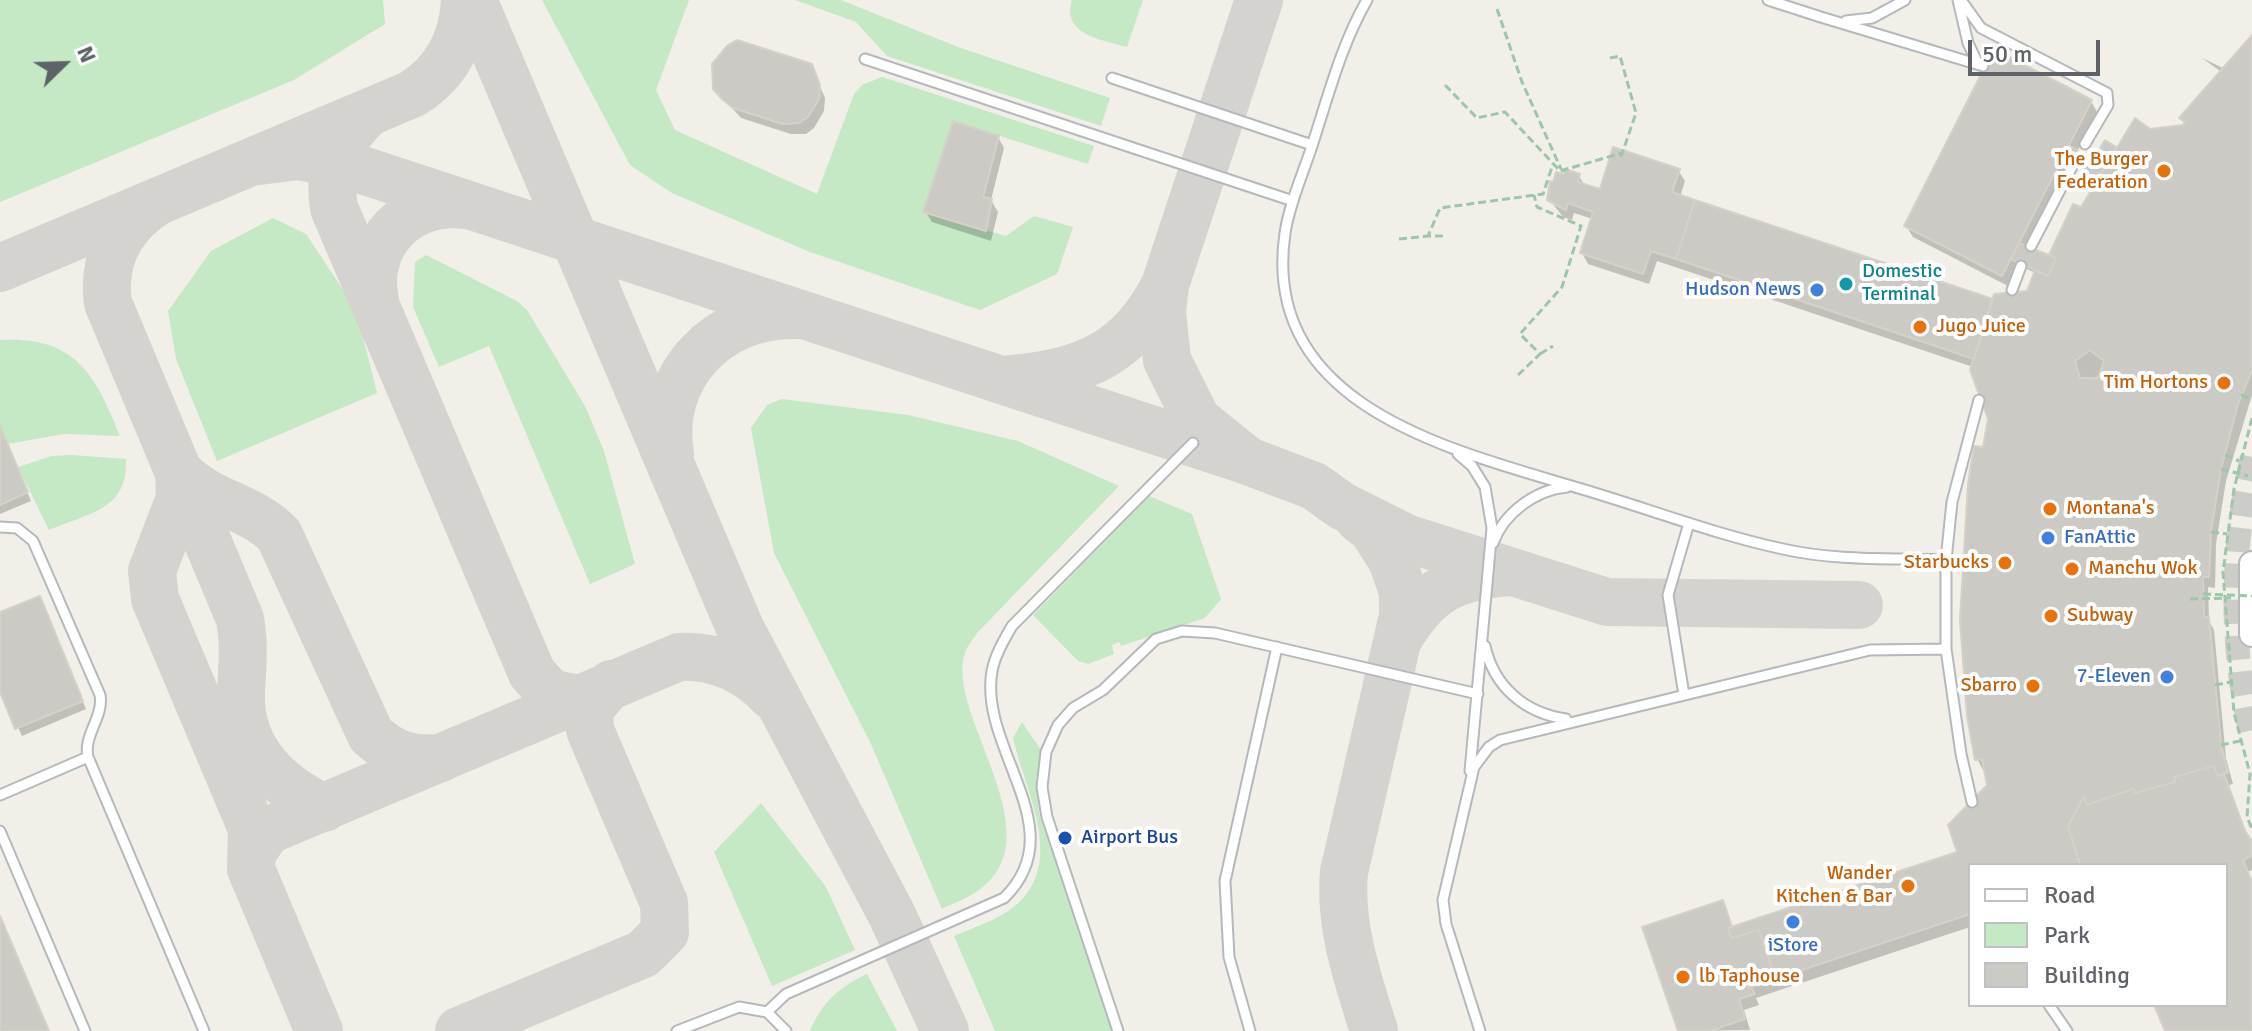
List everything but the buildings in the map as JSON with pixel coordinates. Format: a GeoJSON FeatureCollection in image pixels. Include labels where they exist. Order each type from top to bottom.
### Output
{"type":"FeatureCollection","features":[{"type":"Feature","properties":{"kind":"main road"},"geometry":{"type":"LineString","coordinates":[[2252,564],[2252,634]]}},
{"type":"Feature","properties":{"kind":"lane"},"geometry":{"type":"LineString","coordinates":[[1367,0],[1344,49],[1285,232],[1285,291],[1294,325],[1311,357],[1334,383],[1365,406],[1445,445],[1689,523],[1786,550],[1946,560]]}},
{"type":"Feature","properties":{"kind":"lane"},"geometry":{"type":"LineString","coordinates":[[1768,0],[1981,65],[1968,43],[1959,0]]}},
{"type":"Feature","properties":{"kind":"lane"},"geometry":{"type":"LineString","coordinates":[[1824,18],[1844,21],[1872,18],[1905,0]]}},
{"type":"Feature","properties":{"kind":"lane"},"geometry":{"type":"LineString","coordinates":[[1959,0],[1975,23],[1989,33],[2107,93],[2108,105],[2085,144]]}},
{"type":"Feature","properties":{"kind":"lane"},"geometry":{"type":"LineString","coordinates":[[865,59],[1293,201]]}},
{"type":"Feature","properties":{"kind":"lane"},"geometry":{"type":"LineString","coordinates":[[1112,78],[1312,145]]}},
{"type":"Feature","properties":{"kind":"lane"},"geometry":{"type":"LineString","coordinates":[[2079,127],[2092,133]]}},
{"type":"Feature","properties":{"kind":"lane"},"geometry":{"type":"LineString","coordinates":[[2031,246],[2075,161]]}},
{"type":"Feature","properties":{"kind":"lane"},"geometry":{"type":"LineString","coordinates":[[2012,290],[2021,266]]}},
{"type":"Feature","properties":{"kind":"lane"},"geometry":{"type":"LineString","coordinates":[[1972,802],[1961,754],[1946,649],[1946,560],[1952,502],[1979,400]]}},
{"type":"Feature","properties":{"kind":"lane"},"geometry":{"type":"LineString","coordinates":[[767,1012],[786,994],[1004,898],[1021,882],[1030,862],[1032,835],[993,703],[992,673],[999,651],[1012,626],[1193,443]]}},
{"type":"Feature","properties":{"kind":"lane"},"geometry":{"type":"LineString","coordinates":[[1445,445],[1472,466],[1485,487],[1491,512],[1492,546],[1468,784],[1443,912],[1480,1031]]}},
{"type":"Feature","properties":{"kind":"lane"},"geometry":{"type":"LineString","coordinates":[[1492,546],[1500,530],[1524,504],[1556,488],[1579,488]]}},
{"type":"Feature","properties":{"kind":"lane"},"geometry":{"type":"LineString","coordinates":[[1684,695],[1668,595],[1689,523]]}},
{"type":"Feature","properties":{"kind":"lane"},"geometry":{"type":"LineString","coordinates":[[0,527],[17,528],[33,541],[100,695],[100,708],[88,741],[88,757],[204,1031]]}},
{"type":"Feature","properties":{"kind":"lane"},"geometry":{"type":"LineString","coordinates":[[1118,1031],[1047,817],[1043,769],[1052,737],[1073,708],[1103,690],[1151,643],[1165,635],[1203,631],[1478,694]]}},
{"type":"Feature","properties":{"kind":"lane"},"geometry":{"type":"LineString","coordinates":[[1483,633],[1494,672],[1515,698],[1541,714],[1577,719]]}},
{"type":"Feature","properties":{"kind":"lane"},"geometry":{"type":"LineString","coordinates":[[1250,1031],[1229,957],[1225,881],[1277,647]]}},
{"type":"Feature","properties":{"kind":"lane"},"geometry":{"type":"LineString","coordinates":[[1468,784],[1482,755],[1500,740],[1870,650],[1946,649]]}},
{"type":"Feature","properties":{"kind":"lane"},"geometry":{"type":"LineString","coordinates":[[0,795],[88,757]]}},
{"type":"Feature","properties":{"kind":"lane"},"geometry":{"type":"LineString","coordinates":[[0,831],[85,1031]]}},
{"type":"Feature","properties":{"kind":"lane"},"geometry":{"type":"LineString","coordinates":[[677,1031],[739,1007],[767,1012],[786,1031]]}},
{"type":"Feature","properties":{"kind":"lane"},"geometry":{"type":"LineString","coordinates":[[2050,1007],[2067,1031]]}},
{"type":"Feature","properties":{"kind":"path"},"geometry":{"type":"LineString","coordinates":[[1497,9],[1522,82],[1561,169]]}},
{"type":"Feature","properties":{"kind":"path"},"geometry":{"type":"LineString","coordinates":[[1445,85],[1477,118],[1505,112],[1561,169],[1622,155],[1636,113],[1620,56],[1610,58]]}},
{"type":"Feature","properties":{"kind":"path"},"geometry":{"type":"LineString","coordinates":[[1428,236],[1440,208],[1543,194],[1553,164]]}},
{"type":"Feature","properties":{"kind":"path"},"geometry":{"type":"LineString","coordinates":[[1534,195],[1537,207],[1581,226],[1562,287],[1520,334],[1540,354]]}},
{"type":"Feature","properties":{"kind":"path"},"geometry":{"type":"LineString","coordinates":[[1399,239],[1443,236]]}},
{"type":"Feature","properties":{"kind":"path"},"geometry":{"type":"LineString","coordinates":[[1518,375],[1553,346]]}},
{"type":"Feature","properties":{"kind":"path"},"geometry":{"type":"LineString","coordinates":[[2241,395],[2252,399]]}},
{"type":"Feature","properties":{"kind":"path"},"geometry":{"type":"LineString","coordinates":[[2225,455],[2240,461]]}},
{"type":"Feature","properties":{"kind":"path"},"geometry":{"type":"LineString","coordinates":[[2221,469],[2248,476]]}},
{"type":"Feature","properties":{"kind":"path"},"geometry":{"type":"LineString","coordinates":[[2211,532],[2227,534]]}},
{"type":"Feature","properties":{"kind":"path"},"geometry":{"type":"LineString","coordinates":[[2203,594],[2252,596]]}},
{"type":"Feature","properties":{"kind":"path"},"geometry":{"type":"LineString","coordinates":[[2190,599],[2235,598]]}},
{"type":"Feature","properties":{"kind":"path"},"geometry":{"type":"LineString","coordinates":[[2215,685],[2231,681]]}},
{"type":"Feature","properties":{"kind":"path"},"geometry":{"type":"LineString","coordinates":[[2221,745],[2240,741]]}},
{"type":"Feature","properties":{"kind":"path"},"geometry":{"type":"LineString","coordinates":[[2252,800],[2247,800],[2252,829]]}},
{"type":"Feature","properties":{"kind":"green space"},"geometry":{"type":"Polygon","coordinates":[[[0,0],[383,0],[385,24],[294,80],[0,202],[0,0]]]}},
{"type":"Feature","properties":{"kind":"green space"},"geometry":{"type":"Polygon","coordinates":[[[542,0],[689,0],[656,90],[675,130],[817,194],[854,94],[862,85],[882,77],[1094,146],[1088,164],[953,121],[924,212],[1006,236],[1034,216],[1073,227],[1057,274],[980,310],[810,252],[672,193],[630,165],[542,0]]]}},
{"type":"Feature","properties":{"kind":"green space"},"geometry":{"type":"Polygon","coordinates":[[[795,0],[841,0],[958,47],[1110,98],[1101,126],[887,56],[856,22],[795,0]]]}},
{"type":"Feature","properties":{"kind":"green space"},"geometry":{"type":"Polygon","coordinates":[[[1072,0],[1143,0],[1127,47],[1096,38],[1078,28],[1070,12],[1072,0]]]}},
{"type":"Feature","properties":{"kind":"green space"},"geometry":{"type":"Polygon","coordinates":[[[273,218],[306,234],[347,296],[361,329],[377,393],[217,461],[176,359],[168,311],[211,251],[273,218]]]}},
{"type":"Feature","properties":{"kind":"green space"},"geometry":{"type":"Polygon","coordinates":[[[426,255],[517,301],[527,310],[585,406],[604,451],[635,564],[590,584],[489,346],[439,367],[413,307],[415,262],[426,255]]]}},
{"type":"Feature","properties":{"kind":"green space"},"geometry":{"type":"Polygon","coordinates":[[[0,340],[47,344],[79,363],[101,394],[120,436],[64,434],[8,444],[0,426],[0,340]]]}},
{"type":"Feature","properties":{"kind":"green space"},"geometry":{"type":"Polygon","coordinates":[[[782,399],[908,415],[1018,441],[1119,486],[978,632],[966,650],[963,678],[969,707],[1003,806],[1007,837],[1000,866],[980,889],[942,909],[871,744],[774,553],[751,428],[767,405],[782,399]]]}},
{"type":"Feature","properties":{"kind":"green space"},"geometry":{"type":"Polygon","coordinates":[[[52,456],[126,459],[125,476],[113,499],[103,507],[49,530],[18,467],[52,456]]]}},
{"type":"Feature","properties":{"kind":"green space"},"geometry":{"type":"Polygon","coordinates":[[[1149,496],[1192,514],[1221,599],[1205,618],[1121,646],[1119,642],[1112,645],[1114,654],[1088,664],[1078,661],[1033,615],[1149,496]]]}},
{"type":"Feature","properties":{"kind":"green space"},"geometry":{"type":"Polygon","coordinates":[[[1022,722],[1041,750],[1036,780],[1039,813],[1113,1031],[995,1031],[954,936],[1015,906],[1030,888],[1038,869],[1038,826],[1013,738],[1022,722]]]}},
{"type":"Feature","properties":{"kind":"green space"},"geometry":{"type":"Polygon","coordinates":[[[761,803],[826,887],[855,950],[772,986],[714,852],[761,803]]]}},
{"type":"Feature","properties":{"kind":"green space"},"geometry":{"type":"Polygon","coordinates":[[[867,974],[897,1031],[810,1031],[832,996],[867,974]]]}},
{"type":"Feature","properties":{"kind":"taxiway"},"geometry":{"type":"LineString","coordinates":[[0,268],[412,94],[434,76],[450,54],[461,29],[465,0]]}},
{"type":"Feature","properties":{"kind":"taxiway"},"geometry":{"type":"LineString","coordinates":[[473,0],[740,628],[892,915],[945,1031]]}},
{"type":"Feature","properties":{"kind":"taxiway"},"geometry":{"type":"LineString","coordinates":[[1012,379],[1062,371],[1103,355],[1121,343],[1152,308],[1165,285],[1259,0]]}},
{"type":"Feature","properties":{"kind":"taxiway"},"geometry":{"type":"LineString","coordinates":[[367,114],[349,134],[338,156],[333,181],[334,208],[532,673],[550,693],[578,699]]}},
{"type":"Feature","properties":{"kind":"taxiway"},"geometry":{"type":"LineString","coordinates":[[251,162],[298,156],[350,166],[1248,461]]}},
{"type":"Feature","properties":{"kind":"taxiway"},"geometry":{"type":"LineString","coordinates":[[155,203],[132,222],[116,246],[108,272],[108,303],[240,619],[243,647],[242,714],[247,732],[254,748],[277,777],[324,808]]}},
{"type":"Feature","properties":{"kind":"taxiway"},"geometry":{"type":"LineString","coordinates":[[375,301],[373,280],[376,261],[383,243],[394,229],[408,217],[425,209],[465,205]]}},
{"type":"Feature","properties":{"kind":"taxiway"},"geometry":{"type":"LineString","coordinates":[[1165,285],[1162,312],[1167,360],[1197,420],[1248,461],[1314,486],[1342,506],[1406,538],[1607,602],[1859,605]]}},
{"type":"Feature","properties":{"kind":"taxiway"},"geometry":{"type":"LineString","coordinates":[[670,454],[668,426],[673,399],[684,375],[699,354],[718,338],[742,325],[768,317],[796,315]]}},
{"type":"Feature","properties":{"kind":"taxiway"},"geometry":{"type":"LineString","coordinates":[[179,472],[180,498],[152,571],[155,599],[252,830],[251,869],[319,1031]]}},
{"type":"Feature","properties":{"kind":"taxiway"},"geometry":{"type":"LineString","coordinates":[[179,472],[204,492],[256,517],[279,535],[371,735],[403,755],[441,758]]}},
{"type":"Feature","properties":{"kind":"taxiway"},"geometry":{"type":"LineString","coordinates":[[1359,519],[1372,529],[1392,560],[1403,592],[1403,616],[1344,872],[1347,933],[1374,1031]]}},
{"type":"Feature","properties":{"kind":"taxiway"},"geometry":{"type":"LineString","coordinates":[[1399,638],[1420,608],[1444,588],[1473,577],[1510,572]]}},
{"type":"Feature","properties":{"kind":"taxiway"},"geometry":{"type":"LineString","coordinates":[[253,852],[267,831],[679,657],[705,658],[730,666],[752,678],[772,696]]}},
{"type":"Feature","properties":{"kind":"taxiway"},"geometry":{"type":"LineString","coordinates":[[459,1031],[643,954],[665,932],[664,903],[590,730],[589,709],[611,684]]}},
{"type":"Feature","properties":{"kind":"tunnel"},"geometry":{"type":"LineString","coordinates":[[2252,457],[2240,527],[2236,598],[2239,668],[2252,738]]}},
{"type":"Feature","properties":{"kind":"place","name":"The Burger Federation"},"geometry":{"type":"Point","coordinates":[2164,171]}},
{"type":"Feature","properties":{"kind":"place","name":"Domestic Terminal"},"geometry":{"type":"Point","coordinates":[1846,284]}},
{"type":"Feature","properties":{"kind":"place","name":"Hudson News"},"geometry":{"type":"Point","coordinates":[1817,290]}},
{"type":"Feature","properties":{"kind":"place","name":"Jugo Juice"},"geometry":{"type":"Point","coordinates":[1920,327]}},
{"type":"Feature","properties":{"kind":"place","name":"Tim Hortons"},"geometry":{"type":"Point","coordinates":[2224,383]}},
{"type":"Feature","properties":{"kind":"place","name":"Montana's"},"geometry":{"type":"Point","coordinates":[2050,509]}},
{"type":"Feature","properties":{"kind":"place","name":"FanAttic"},"geometry":{"type":"Point","coordinates":[2048,538]}},
{"type":"Feature","properties":{"kind":"place","name":"Starbucks"},"geometry":{"type":"Point","coordinates":[2005,563]}},
{"type":"Feature","properties":{"kind":"place","name":"Manchu Wok"},"geometry":{"type":"Point","coordinates":[2072,569]}},
{"type":"Feature","properties":{"kind":"place","name":"Subway"},"geometry":{"type":"Point","coordinates":[2051,616]}},
{"type":"Feature","properties":{"kind":"place","name":"7-Eleven"},"geometry":{"type":"Point","coordinates":[2167,677]}},
{"type":"Feature","properties":{"kind":"place","name":"Sbarro"},"geometry":{"type":"Point","coordinates":[2033,686]}},
{"type":"Feature","properties":{"kind":"place","name":"Airport Bus"},"geometry":{"type":"Point","coordinates":[1065,838]}},
{"type":"Feature","properties":{"kind":"place","name":"Wander Kitchen & Bar"},"geometry":{"type":"Point","coordinates":[1908,886]}},
{"type":"Feature","properties":{"kind":"place","name":"iStore"},"geometry":{"type":"Point","coordinates":[1793,922]}},
{"type":"Feature","properties":{"kind":"place","name":"lb Taphouse"},"geometry":{"type":"Point","coordinates":[1683,977]}}]}
